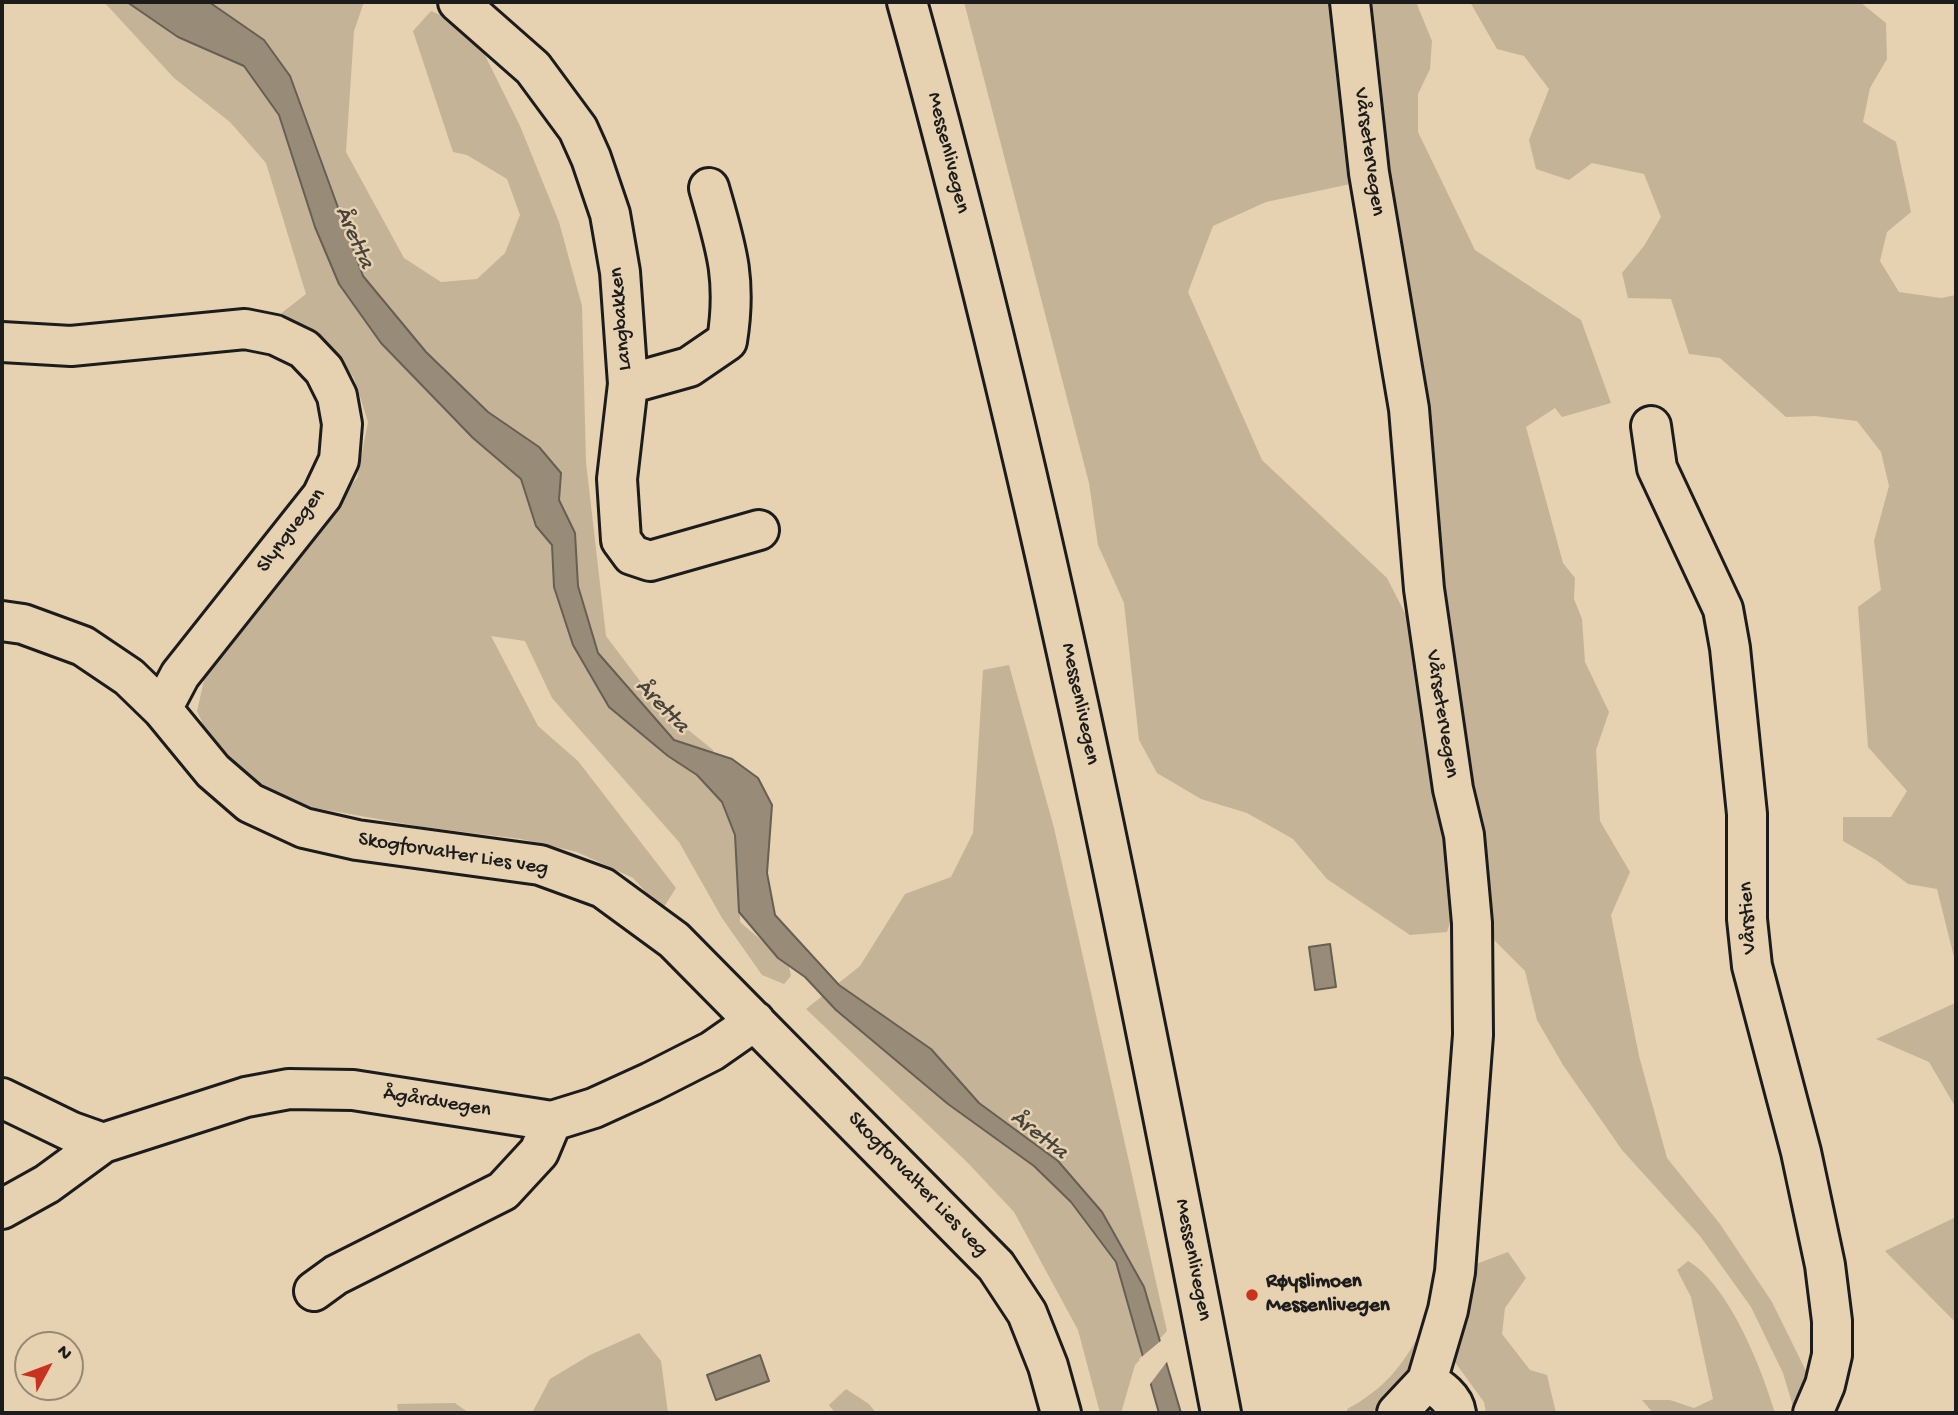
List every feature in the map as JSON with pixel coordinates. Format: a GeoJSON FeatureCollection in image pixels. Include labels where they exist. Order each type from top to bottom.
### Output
{"type":"FeatureCollection","features":[{"type":"Feature","properties":{"kind":"street","name":"Langbakken"},"geometry":{"type":"LineString","coordinates":[[458,2],[533,68],[578,129],[610,214],[620,272],[628,384],[617,479],[621,540],[632,555],[650,561],[760,530]]}},
{"type":"Feature","properties":{"kind":"street","name":"Messenlivegen"},"geometry":{"type":"LineString","coordinates":[[907,2],[1028,471],[1086,731],[1221,1413]]}},
{"type":"Feature","properties":{"kind":"street","name":"Vårsetervegen"},"geometry":{"type":"LineString","coordinates":[[1350,2],[1369,173],[1409,409],[1425,602],[1453,789],[1464,835],[1472,923],[1473,1035],[1455,1272],[1448,1310],[1427,1381],[1397,1413]]}},
{"type":"Feature","properties":{"kind":"street"},"geometry":{"type":"LineString","coordinates":[[628,384],[689,367],[727,341],[733,303],[728,253],[709,188]]}},
{"type":"Feature","properties":{"kind":"street","name":"Slyngvegen"},"geometry":{"type":"LineString","coordinates":[[2,342],[71,346],[244,329],[275,335],[304,349],[324,370],[337,396],[342,424],[339,460],[322,496],[180,675],[162,709]]}},
{"type":"Feature","properties":{"kind":"street","name":"Vårstien"},"geometry":{"type":"LineString","coordinates":[[1651,426],[1657,468],[1723,609],[1730,648],[1747,814],[1748,919],[1752,966],[1801,1152],[1825,1265],[1832,1321],[1832,1355],[1825,1385],[1813,1413]]}},
{"type":"Feature","properties":{"kind":"street","name":"Skogforvalter Lies veg"},"geometry":{"type":"LineString","coordinates":[[2,621],[23,624],[83,646],[130,677],[162,709],[213,771],[250,803],[304,828],[357,839],[540,865],[603,888],[674,940],[996,1266],[1027,1313],[1048,1366],[1061,1413]]}},
{"type":"Feature","properties":{"kind":"street","name":"Ågårdvegen"},"geometry":{"type":"LineString","coordinates":[[2,1209],[47,1184],[103,1143],[246,1097],[289,1089],[353,1090],[552,1121],[594,1108],[651,1082],[712,1051],[755,1021]]}},
{"type":"Feature","properties":{"kind":"street"},"geometry":{"type":"LineString","coordinates":[[2,1098],[72,1132],[103,1143]]}},
{"type":"Feature","properties":{"kind":"street"},"geometry":{"type":"LineString","coordinates":[[314,1291],[336,1275],[503,1191],[540,1152],[552,1121]]}},
{"type":"Feature","properties":{"kind":"street"},"geometry":{"type":"LineString","coordinates":[[1427,1381],[1442,1390],[1456,1408],[1456,1413]]}},
{"type":"Feature","properties":{"kind":"shaded area"},"geometry":{"type":"Polygon","coordinates":[[[104,2],[364,2],[354,31],[346,152],[404,258],[441,282],[477,279],[505,253],[520,215],[507,179],[467,155],[453,152],[413,31],[431,11],[462,24],[476,37],[520,126],[559,222],[582,306],[586,462],[606,636],[640,681],[687,729],[713,750],[740,844],[740,922],[788,963],[791,976],[784,984],[762,975],[722,918],[679,842],[552,698],[525,641],[491,636],[538,726],[578,761],[676,888],[662,910],[633,878],[577,852],[521,839],[423,827],[293,804],[252,783],[214,748],[197,711],[205,676],[236,629],[357,478],[368,422],[354,378],[327,343],[279,315],[306,294],[266,163],[230,122],[174,78],[104,2]]]}},
{"type":"Feature","properties":{"kind":"shaded area"},"geometry":{"type":"Polygon","coordinates":[[[127,2],[209,2],[264,40],[290,76],[363,276],[426,352],[488,412],[539,447],[561,473],[559,500],[575,533],[578,586],[598,653],[674,740],[732,759],[758,778],[772,805],[767,873],[775,915],[839,985],[931,1049],[979,1103],[1058,1161],[1102,1212],[1144,1287],[1181,1413],[1159,1413],[1116,1262],[1071,1202],[1034,1166],[948,1104],[836,1010],[805,977],[778,958],[739,912],[735,835],[722,802],[697,775],[668,756],[609,707],[573,645],[554,587],[552,545],[536,526],[521,479],[473,438],[381,343],[339,284],[315,227],[279,115],[244,66],[178,37],[127,2]]]}},
{"type":"Feature","properties":{"kind":"shaded area"},"geometry":{"type":"Polygon","coordinates":[[[964,2],[1336,2],[1355,183],[1266,202],[1213,226],[1188,292],[1262,460],[1387,578],[1411,625],[1423,738],[1432,787],[1449,850],[1456,905],[1447,932],[1410,935],[1327,879],[1293,839],[1247,813],[1201,799],[1157,773],[1139,740],[1124,603],[1098,545],[1089,483],[964,2]]]}},
{"type":"Feature","properties":{"kind":"shaded area"},"geometry":{"type":"Polygon","coordinates":[[[1358,2],[1416,2],[1432,41],[1430,69],[1418,94],[1418,132],[1475,250],[1581,320],[1611,403],[1562,417],[1555,408],[1526,427],[1563,563],[1575,578],[1574,599],[1582,619],[1585,662],[1609,712],[1596,750],[1600,821],[1630,872],[1611,915],[1639,1056],[1667,1158],[1720,1224],[1772,1302],[1806,1371],[1806,1395],[1795,1413],[1783,1373],[1751,1307],[1700,1236],[1622,1150],[1563,1065],[1537,1020],[1525,971],[1489,935],[1358,2]]]}},
{"type":"Feature","properties":{"kind":"shaded area"},"geometry":{"type":"Polygon","coordinates":[[[1470,2],[1860,2],[1886,23],[1887,59],[1870,88],[1863,122],[1896,142],[1911,212],[1887,232],[1880,261],[1899,292],[1941,298],[1956,295],[1956,965],[1937,889],[1908,884],[1876,860],[1843,841],[1843,817],[1891,817],[1907,791],[1868,747],[1858,607],[1881,590],[1874,541],[1889,486],[1881,452],[1857,421],[1815,416],[1786,417],[1720,358],[1689,354],[1671,299],[1628,298],[1622,273],[1644,246],[1661,217],[1644,174],[1592,163],[1569,180],[1536,169],[1529,140],[1549,89],[1524,56],[1497,49],[1470,2]]]}},
{"type":"Feature","properties":{"kind":"shaded area"},"geometry":{"type":"Polygon","coordinates":[[[1009,665],[1054,828],[1167,1331],[1135,1365],[1121,1413],[1100,1413],[1078,1330],[1014,1212],[967,1162],[806,1009],[860,966],[905,894],[951,877],[973,833],[983,670],[1009,665]]]}},
{"type":"Feature","properties":{"kind":"shaded area"},"geometry":{"type":"Polygon","coordinates":[[[1330,944],[1336,987],[1315,990],[1309,947],[1330,944]]]}},
{"type":"Feature","properties":{"kind":"shaded area"},"geometry":{"type":"Polygon","coordinates":[[[1956,1005],[1956,1108],[1929,1062],[1876,1039],[1956,1005]]]}},
{"type":"Feature","properties":{"kind":"shaded area"},"geometry":{"type":"Polygon","coordinates":[[[1956,1217],[1956,1323],[1885,1251],[1956,1217]]]}},
{"type":"Feature","properties":{"kind":"shaded area"},"geometry":{"type":"Polygon","coordinates":[[[1508,1252],[1526,1278],[1505,1308],[1502,1334],[1530,1370],[1547,1375],[1556,1413],[1486,1413],[1484,1402],[1449,1354],[1471,1266],[1508,1252]]]}},
{"type":"Feature","properties":{"kind":"shaded area"},"geometry":{"type":"Polygon","coordinates":[[[1688,1261],[1703,1273],[1730,1308],[1753,1352],[1775,1413],[1653,1413],[1642,1400],[1670,1400],[1694,1408],[1713,1399],[1691,1297],[1677,1270],[1688,1261]]]}},
{"type":"Feature","properties":{"kind":"shaded area"},"geometry":{"type":"Polygon","coordinates":[[[1426,1330],[1419,1355],[1407,1376],[1391,1395],[1371,1413],[1348,1413],[1347,1409],[1371,1394],[1390,1376],[1421,1331],[1426,1330]]]}},
{"type":"Feature","properties":{"kind":"shaded area"},"geometry":{"type":"Polygon","coordinates":[[[639,1333],[661,1361],[668,1413],[529,1413],[533,1411],[550,1379],[590,1355],[639,1333]]]}},
{"type":"Feature","properties":{"kind":"shaded area"},"geometry":{"type":"Polygon","coordinates":[[[760,1355],[769,1381],[716,1400],[707,1375],[760,1355]]]}},
{"type":"Feature","properties":{"kind":"shaded area"},"geometry":{"type":"Polygon","coordinates":[[[846,1389],[869,1404],[876,1413],[835,1413],[829,1405],[846,1389]]]}},
{"type":"Feature","properties":{"kind":"shaded area"},"geometry":{"type":"Polygon","coordinates":[[[455,1403],[469,1413],[398,1413],[397,1404],[455,1403]]]}},
{"type":"Feature","properties":{"kind":"pier"},"geometry":{"type":"Polygon","coordinates":[[[1163,1339],[1169,1359],[1147,1388],[1139,1359],[1163,1339]]]}},
{"type":"Feature","properties":{"kind":"place","name":"Røyslimoen Messenlivegen"},"geometry":{"type":"Point","coordinates":[1252,1295]}},
{"type":"Feature","properties":{"kind":"water label","name":"Åretta"},"geometry":{"type":"Point","coordinates":[353,238]}},
{"type":"Feature","properties":{"kind":"water label","name":"Åretta"},"geometry":{"type":"Point","coordinates":[661,707]}},
{"type":"Feature","properties":{"kind":"water label","name":"Åretta"},"geometry":{"type":"Point","coordinates":[1038,1136]}}]}
